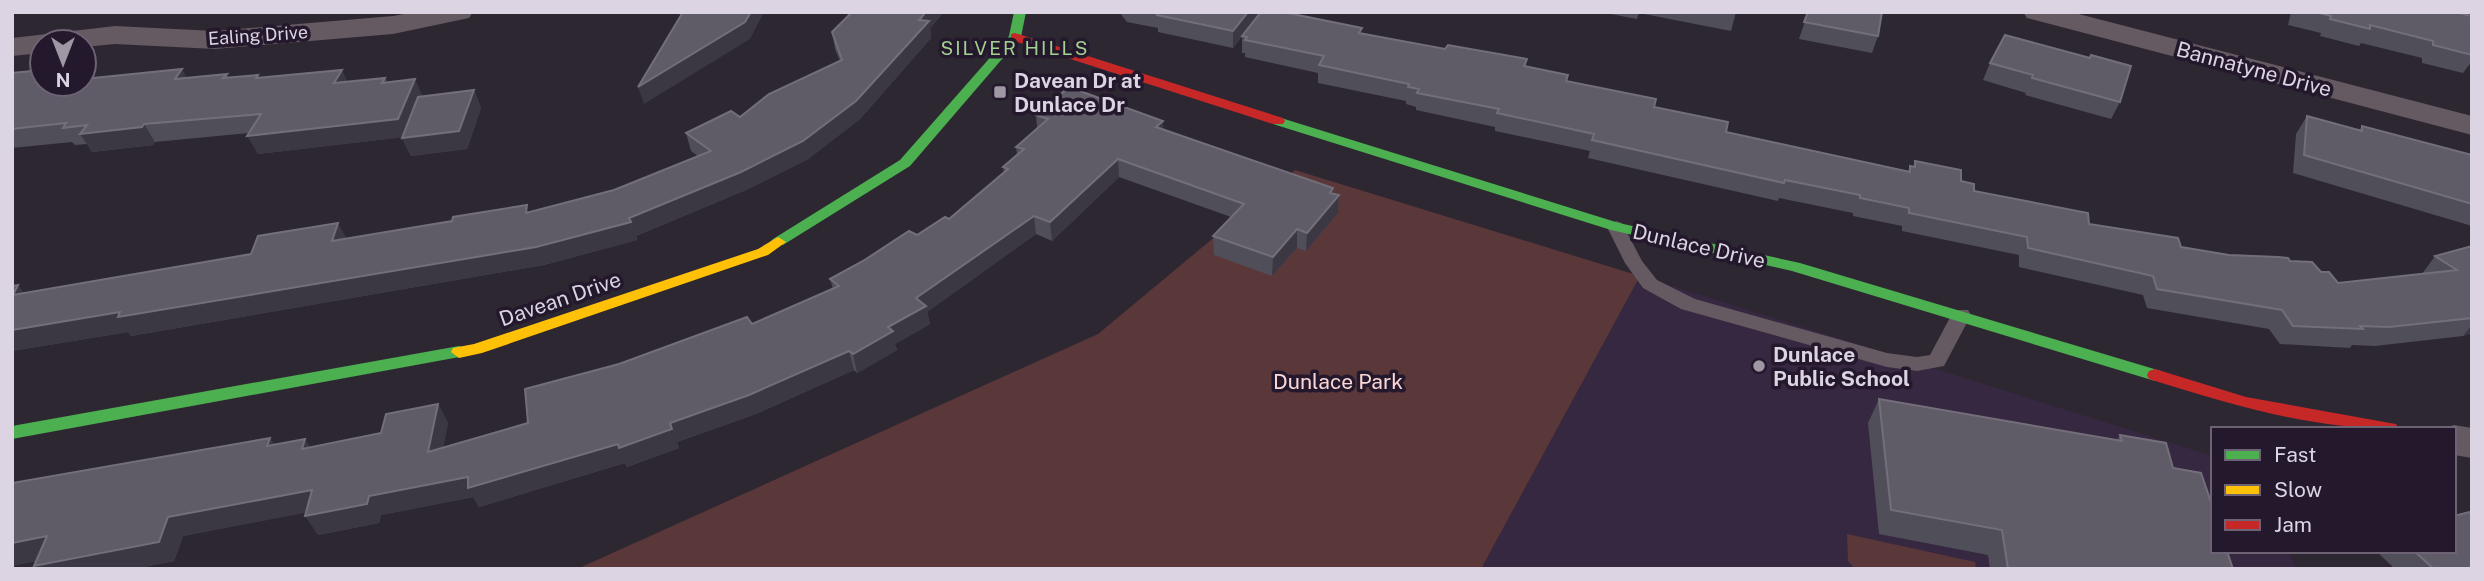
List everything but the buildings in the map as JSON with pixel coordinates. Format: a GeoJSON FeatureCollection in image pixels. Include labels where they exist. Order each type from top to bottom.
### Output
{"type":"FeatureCollection","features":[{"type":"Feature","properties":{"kind":"street","name":"Ealing Drive"},"geometry":{"type":"LineString","coordinates":[[98,37],[114,35],[215,40],[393,25],[459,12]]}},
{"type":"Feature","properties":{"kind":"street","name":"Davean Drive"},"geometry":{"type":"LineString","coordinates":[[12,433],[476,349],[763,252],[905,163],[1014,37],[1020,12]]}},
{"type":"Feature","properties":{"kind":"street","name":"Bannatyne Drive"},"geometry":{"type":"LineString","coordinates":[[2037,12],[2472,126]]}},
{"type":"Feature","properties":{"kind":"street","name":"Dunlace Drive"},"geometry":{"type":"LineString","coordinates":[[1014,37],[1616,227],[1795,267],[2246,403],[2378,427]]}},
{"type":"Feature","properties":{"kind":"lane"},"geometry":{"type":"LineString","coordinates":[[1616,227],[1641,273],[1650,284],[1672,297],[1726,316],[1881,359],[1917,364],[1937,361],[1961,315]]}},
{"type":"Feature","properties":{"kind":"shaded area","name":"Dunlace Public School"},"geometry":{"type":"Polygon","coordinates":[[[1640,276],[2211,455],[2211,553],[2288,553],[2297,569],[1481,569],[1640,276]]]}},
{"type":"Feature","properties":{"kind":"green space","name":"Dunlace Park"},"geometry":{"type":"Polygon","coordinates":[[[1295,170],[1640,276],[1481,569],[577,569],[1098,334],[1295,170]]]}},
{"type":"Feature","properties":{"kind":"green space"},"geometry":{"type":"Polygon","coordinates":[[[1847,534],[1975,562],[1976,569],[1855,569],[1848,561],[1847,534]]]}},
{"type":"Feature","properties":{"kind":"traffic: fast"},"geometry":{"type":"LineString","coordinates":[[778,242],[905,163],[1015,37],[1020,12]]}},
{"type":"Feature","properties":{"kind":"traffic: fast"},"geometry":{"type":"LineString","coordinates":[[1278,121],[1616,227],[1795,267],[2155,375]]}},
{"type":"Feature","properties":{"kind":"traffic: fast"},"geometry":{"type":"LineString","coordinates":[[12,433],[459,352]]}},
{"type":"Feature","properties":{"kind":"traffic: slow"},"geometry":{"type":"LineString","coordinates":[[459,352],[476,349],[763,252],[778,242]]}},
{"type":"Feature","properties":{"kind":"traffic: jam"},"geometry":{"type":"LineString","coordinates":[[1015,37],[1278,121]]}},
{"type":"Feature","properties":{"kind":"traffic: jam"},"geometry":{"type":"LineString","coordinates":[[2155,375],[2246,403],[2379,427]]}},
{"type":"Feature","properties":{"kind":"place","name":"Davean Dr at Dunlace Dr"},"geometry":{"type":"Point","coordinates":[1000,92]}},
{"type":"Feature","properties":{"kind":"place","name":"Dunlace Public School"},"geometry":{"type":"Point","coordinates":[1759,366]}},
{"type":"Feature","properties":{"kind":"district","name":"SILVER HILLS"},"geometry":{"type":"Point","coordinates":[1015,48]}}]}
